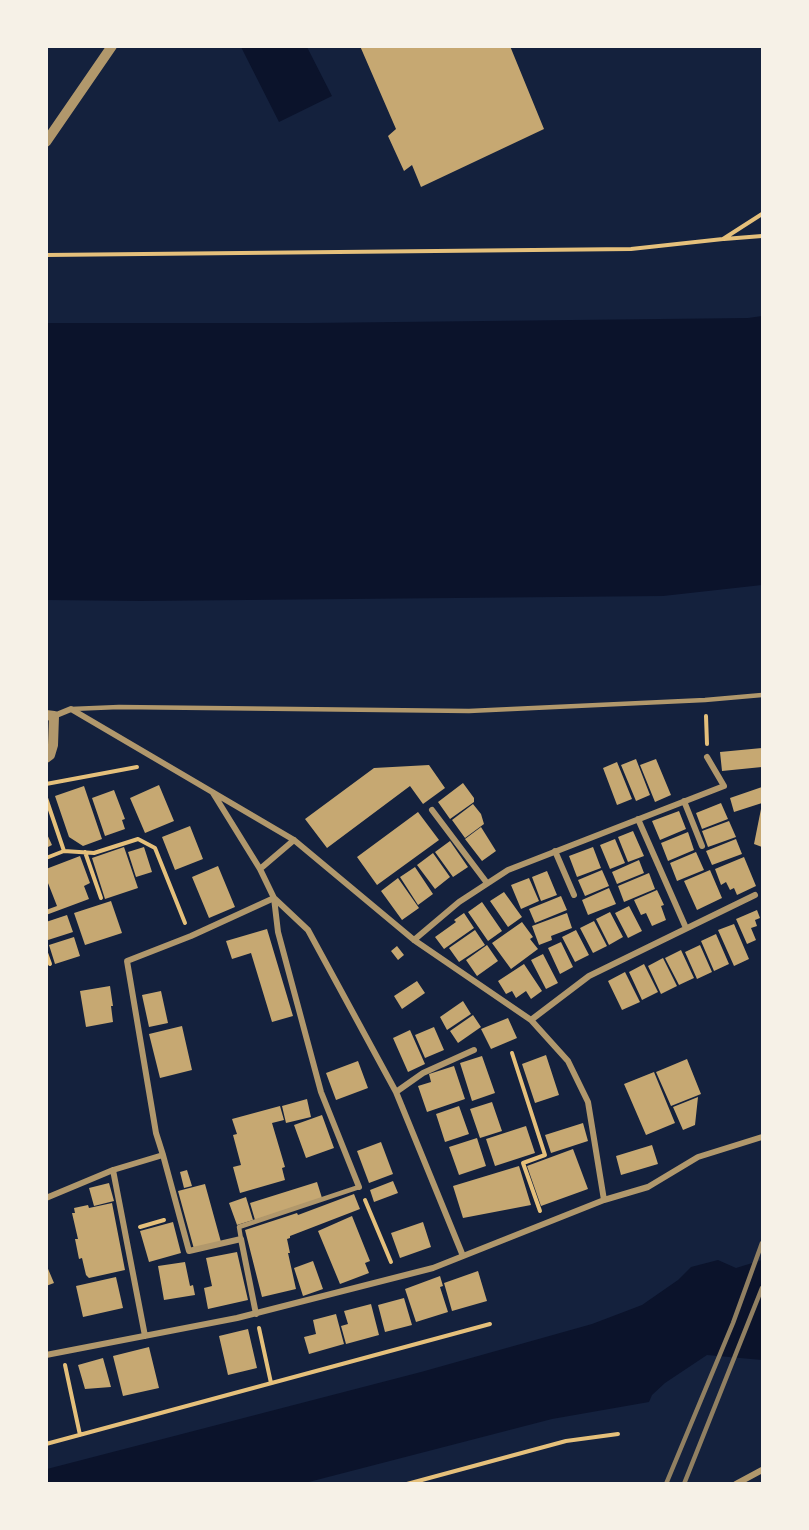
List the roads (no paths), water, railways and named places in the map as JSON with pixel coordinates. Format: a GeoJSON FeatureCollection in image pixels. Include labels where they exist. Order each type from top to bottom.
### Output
{"type":"FeatureCollection","features":[{"type":"Feature","properties":{"kind":"street"},"geometry":{"type":"LineString","coordinates":[[46,142],[112,46]]}},
{"type":"Feature","properties":{"kind":"street"},"geometry":{"type":"LineString","coordinates":[[46,758],[50,755],[53,745],[50,716],[71,709],[294,840],[414,940],[531,1020],[568,1061],[588,1102],[604,1200]]}},
{"type":"Feature","properties":{"kind":"street"},"geometry":{"type":"LineString","coordinates":[[414,940],[459,902],[508,870],[724,786],[707,757]]}},
{"type":"Feature","properties":{"kind":"street"},"geometry":{"type":"LineString","coordinates":[[213,792],[260,869],[274,898],[278,932],[321,1092],[359,1187]]}},
{"type":"Feature","properties":{"kind":"street"},"geometry":{"type":"LineString","coordinates":[[684,801],[702,846]]}},
{"type":"Feature","properties":{"kind":"street"},"geometry":{"type":"LineString","coordinates":[[432,810],[488,883]]}},
{"type":"Feature","properties":{"kind":"street"},"geometry":{"type":"LineString","coordinates":[[638,819],[686,928]]}},
{"type":"Feature","properties":{"kind":"street"},"geometry":{"type":"LineString","coordinates":[[260,869],[294,840]]}},
{"type":"Feature","properties":{"kind":"street"},"geometry":{"type":"LineString","coordinates":[[555,851],[574,895]]}},
{"type":"Feature","properties":{"kind":"street"},"geometry":{"type":"LineString","coordinates":[[531,1020],[589,976],[755,895]]}},
{"type":"Feature","properties":{"kind":"street"},"geometry":{"type":"LineString","coordinates":[[256,1314],[241,1239],[189,1251],[156,1133],[127,961],[191,936],[274,898]]}},
{"type":"Feature","properties":{"kind":"street"},"geometry":{"type":"LineString","coordinates":[[274,898],[308,930],[396,1092],[463,1256]]}},
{"type":"Feature","properties":{"kind":"street"},"geometry":{"type":"LineString","coordinates":[[396,1092],[423,1073],[474,1050]]}},
{"type":"Feature","properties":{"kind":"street"},"geometry":{"type":"LineString","coordinates":[[46,1355],[256,1314],[433,1268],[604,1200],[648,1187],[698,1157],[762,1137]]}},
{"type":"Feature","properties":{"kind":"street"},"geometry":{"type":"LineString","coordinates":[[46,1198],[113,1170],[163,1155]]}},
{"type":"Feature","properties":{"kind":"street"},"geometry":{"type":"LineString","coordinates":[[113,1170],[145,1336]]}},
{"type":"Feature","properties":{"kind":"street"},"geometry":{"type":"LineString","coordinates":[[736,1484],[762,1470]]}},
{"type":"Feature","properties":{"kind":"lane"},"geometry":{"type":"LineString","coordinates":[[71,709],[119,706],[470,711],[705,700],[762,695]]}},
{"type":"Feature","properties":{"kind":"lane"},"geometry":{"type":"LineString","coordinates":[[241,1239],[239,1227],[359,1187]]}},
{"type":"Feature","properties":{"kind":"water"},"geometry":{"type":"Polygon","coordinates":[[[241,47],[307,47],[332,96],[279,122],[241,47]]]}},
{"type":"Feature","properties":{"kind":"water"},"geometry":{"type":"Polygon","coordinates":[[[762,316],[762,585],[663,596],[47,600],[47,323],[309,323],[762,316]]]}},
{"type":"Feature","properties":{"kind":"water"},"geometry":{"type":"Polygon","coordinates":[[[718,1260],[736,1268],[762,1260],[762,1360],[707,1355],[665,1383],[652,1395],[649,1402],[552,1419],[305,1483],[47,1483],[47,1469],[421,1372],[592,1324],[642,1305],[678,1280],[691,1267],[718,1260]]]}},
{"type":"Feature","properties":{"kind":"railway"},"geometry":{"type":"LineString","coordinates":[[666,1484],[733,1323],[762,1243]]}},
{"type":"Feature","properties":{"kind":"railway"},"geometry":{"type":"LineString","coordinates":[[684,1484],[762,1288]]}}]}
